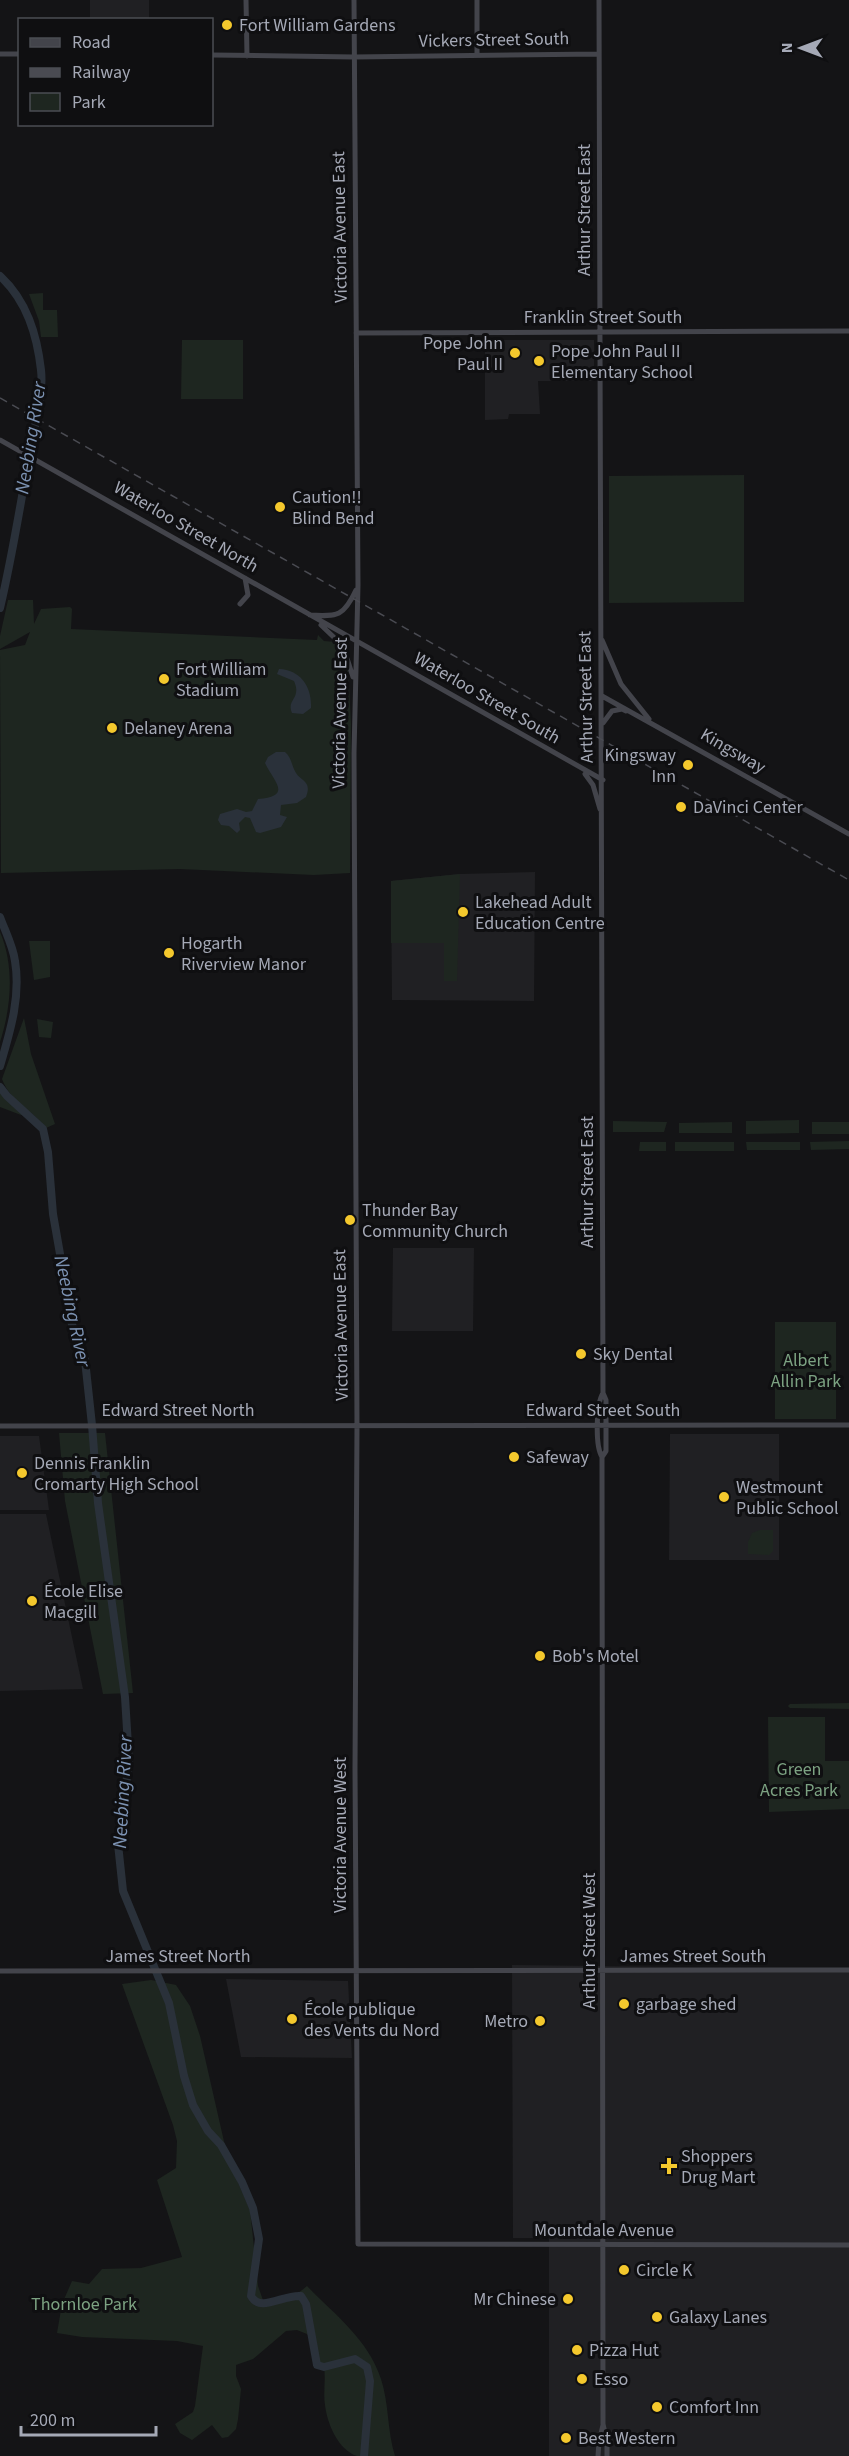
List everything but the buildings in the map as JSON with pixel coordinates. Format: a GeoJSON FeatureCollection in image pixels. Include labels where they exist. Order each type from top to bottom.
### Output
{"type":"FeatureCollection","features":[{"type":"Feature","properties":{"kind":"main road"},"geometry":{"type":"LineString","coordinates":[[246,0],[247,56]]}},
{"type":"Feature","properties":{"kind":"main road","name":"Victoria Avenue East"},"geometry":{"type":"LineString","coordinates":[[354,0],[358,585],[355,682],[357,1425]]}},
{"type":"Feature","properties":{"kind":"main road"},"geometry":{"type":"LineString","coordinates":[[477,0],[477,55]]}},
{"type":"Feature","properties":{"kind":"main road","name":"Arthur Street East"},"geometry":{"type":"LineString","coordinates":[[599,0],[600,633],[603,725],[603,1393],[606,1400],[606,1425]]}},
{"type":"Feature","properties":{"kind":"main road"},"geometry":{"type":"LineString","coordinates":[[0,54],[18,54]]}},
{"type":"Feature","properties":{"kind":"main road","name":"Vickers Street South"},"geometry":{"type":"LineString","coordinates":[[213,55],[354,57],[599,54]]}},
{"type":"Feature","properties":{"kind":"main road","name":"Franklin Street South"},"geometry":{"type":"LineString","coordinates":[[356,333],[849,331]]}},
{"type":"Feature","properties":{"kind":"main road","name":"Waterloo Street North"},"geometry":{"type":"LineString","coordinates":[[0,440],[356,641]]}},
{"type":"Feature","properties":{"kind":"main road"},"geometry":{"type":"LineString","coordinates":[[240,604],[248,595],[245,578]]}},
{"type":"Feature","properties":{"kind":"main road"},"geometry":{"type":"LineString","coordinates":[[308,614],[341,613],[348,606],[358,585]]}},
{"type":"Feature","properties":{"kind":"main road"},"geometry":{"type":"LineString","coordinates":[[308,614],[343,646],[355,682]]}},
{"type":"Feature","properties":{"kind":"main road"},"geometry":{"type":"LineString","coordinates":[[600,633],[621,684],[652,723]]}},
{"type":"Feature","properties":{"kind":"main road","name":"Waterloo Street South"},"geometry":{"type":"LineString","coordinates":[[356,641],[603,780]]}},
{"type":"Feature","properties":{"kind":"main road","name":"Kingsway"},"geometry":{"type":"LineString","coordinates":[[602,696],[849,834]]}},
{"type":"Feature","properties":{"kind":"main road"},"geometry":{"type":"LineString","coordinates":[[603,725],[612,711],[622,709],[652,723]]}},
{"type":"Feature","properties":{"kind":"main road"},"geometry":{"type":"LineString","coordinates":[[582,770],[593,785],[602,819]]}},
{"type":"Feature","properties":{"kind":"main road","name":"Arthur Street East"},"geometry":{"type":"LineString","coordinates":[[598,1425],[599,1400],[603,1393]]}},
{"type":"Feature","properties":{"kind":"main road","name":"Edward Street South"},"geometry":{"type":"LineString","coordinates":[[357,1425],[849,1425]]}},
{"type":"Feature","properties":{"kind":"main road","name":"Edward Street North"},"geometry":{"type":"LineString","coordinates":[[0,1426],[357,1425]]}},
{"type":"Feature","properties":{"kind":"main road","name":"Victoria Avenue West"},"geometry":{"type":"LineString","coordinates":[[357,1425],[355,1702],[358,2244]]}},
{"type":"Feature","properties":{"kind":"main road","name":"Arthur Street West"},"geometry":{"type":"LineString","coordinates":[[598,1425],[599,1452],[602,1457],[603,2424],[607,2456]]}},
{"type":"Feature","properties":{"kind":"main road","name":"Arthur Street West"},"geometry":{"type":"LineString","coordinates":[[602,1457],[606,1451],[606,1425]]}},
{"type":"Feature","properties":{"kind":"main road","name":"James Street North"},"geometry":{"type":"LineString","coordinates":[[0,1971],[356,1970]]}},
{"type":"Feature","properties":{"kind":"main road","name":"James Street South"},"geometry":{"type":"LineString","coordinates":[[356,1970],[849,1970]]}},
{"type":"Feature","properties":{"kind":"main road","name":"Mountdale Avenue"},"geometry":{"type":"LineString","coordinates":[[358,2244],[849,2245]]}},
{"type":"Feature","properties":{"kind":"main road","name":"Arthur Street West"},"geometry":{"type":"LineString","coordinates":[[598,2456],[603,2424]]}},
{"type":"Feature","properties":{"kind":"shaded area"},"geometry":{"type":"Polygon","coordinates":[[[90,0],[149,0],[149,18],[90,18],[90,0]]]}},
{"type":"Feature","properties":{"kind":"shaded area","name":"Pope John Paul II Elementary School"},"geometry":{"type":"Polygon","coordinates":[[[485,340],[594,340],[594,381],[538,381],[540,414],[509,414],[508,419],[485,420],[485,340]]]}},
{"type":"Feature","properties":{"kind":"shaded area"},"geometry":{"type":"Polygon","coordinates":[[[279,669],[287,670],[304,681],[310,693],[311,708],[303,714],[292,713],[291,705],[296,687],[294,681],[277,674],[279,669]]]}},
{"type":"Feature","properties":{"kind":"shaded area"},"geometry":{"type":"Polygon","coordinates":[[[276,752],[285,752],[296,773],[306,782],[308,792],[306,797],[297,803],[281,805],[280,815],[287,817],[281,827],[256,832],[250,818],[245,817],[239,823],[240,830],[237,833],[229,826],[221,825],[218,820],[220,814],[237,809],[252,811],[258,799],[275,795],[278,787],[265,763],[268,757],[276,752]]]}},
{"type":"Feature","properties":{"kind":"shaded area","name":"Lakehead Adult Education Centre"},"geometry":{"type":"Polygon","coordinates":[[[535,872],[534,1001],[392,1000],[391,881],[460,874],[535,872]]]}},
{"type":"Feature","properties":{"kind":"shaded area"},"geometry":{"type":"Polygon","coordinates":[[[393,1248],[474,1248],[473,1331],[392,1331],[393,1248]]]}},
{"type":"Feature","properties":{"kind":"shaded area","name":"Westmount Public School"},"geometry":{"type":"Polygon","coordinates":[[[670,1434],[779,1434],[779,1560],[669,1560],[670,1434]]]}},
{"type":"Feature","properties":{"kind":"shaded area","name":"Dennis Franklin Cromarty High School"},"geometry":{"type":"Polygon","coordinates":[[[0,1436],[39,1436],[49,1510],[0,1510],[0,1436]]]}},
{"type":"Feature","properties":{"kind":"shaded area","name":"École Elise Macgill"},"geometry":{"type":"Polygon","coordinates":[[[0,1514],[46,1514],[83,1689],[0,1691],[0,1514]]]}},
{"type":"Feature","properties":{"kind":"shaded area"},"geometry":{"type":"Polygon","coordinates":[[[512,1965],[849,1969],[849,2456],[549,2456],[549,2238],[513,2238],[512,1965]]]}},
{"type":"Feature","properties":{"kind":"shaded area","name":"École publique des Vents du Nord"},"geometry":{"type":"Polygon","coordinates":[[[226,1979],[348,1981],[352,2058],[241,2057],[226,1979]]]}},
{"type":"Feature","properties":{"kind":"green space"},"geometry":{"type":"Polygon","coordinates":[[[43,293],[43,310],[57,310],[58,337],[41,337],[39,321],[29,294],[43,293]]]}},
{"type":"Feature","properties":{"kind":"green space"},"geometry":{"type":"Polygon","coordinates":[[[182,340],[243,340],[243,399],[181,399],[182,340]]]}},
{"type":"Feature","properties":{"kind":"green space"},"geometry":{"type":"Polygon","coordinates":[[[744,475],[744,602],[609,603],[609,476],[744,475]]]}},
{"type":"Feature","properties":{"kind":"green space"},"geometry":{"type":"Polygon","coordinates":[[[8,600],[33,600],[34,624],[41,609],[70,607],[72,609],[71,629],[317,640],[318,635],[324,641],[347,643],[351,724],[350,873],[314,875],[180,869],[1,873],[0,650],[25,645],[30,632],[0,649],[0,636],[8,600]]]}},
{"type":"Feature","properties":{"kind":"green space"},"geometry":{"type":"Polygon","coordinates":[[[460,874],[457,981],[444,981],[444,943],[391,943],[391,881],[460,874]]]}},
{"type":"Feature","properties":{"kind":"green space"},"geometry":{"type":"Polygon","coordinates":[[[0,932],[8,959],[10,987],[7,1015],[0,1042],[0,932]]]}},
{"type":"Feature","properties":{"kind":"green space"},"geometry":{"type":"Polygon","coordinates":[[[29,941],[50,941],[50,977],[34,980],[29,941]]]}},
{"type":"Feature","properties":{"kind":"green space"},"geometry":{"type":"Polygon","coordinates":[[[24,1018],[31,1054],[55,1124],[46,1128],[10,1093],[2,1079],[24,1018]]]}},
{"type":"Feature","properties":{"kind":"green space"},"geometry":{"type":"Polygon","coordinates":[[[37,1019],[53,1022],[51,1038],[39,1037],[37,1019]]]}},
{"type":"Feature","properties":{"kind":"green space"},"geometry":{"type":"Polygon","coordinates":[[[0,1087],[7,1096],[28,1116],[0,1107],[0,1087]]]}},
{"type":"Feature","properties":{"kind":"green space"},"geometry":{"type":"Polygon","coordinates":[[[799,1120],[799,1133],[746,1134],[746,1121],[799,1120]]]}},
{"type":"Feature","properties":{"kind":"green space"},"geometry":{"type":"Polygon","coordinates":[[[613,1121],[667,1122],[664,1132],[613,1132],[613,1121]]]}},
{"type":"Feature","properties":{"kind":"green space"},"geometry":{"type":"Polygon","coordinates":[[[732,1122],[732,1133],[679,1133],[679,1123],[732,1122]]]}},
{"type":"Feature","properties":{"kind":"green space"},"geometry":{"type":"Polygon","coordinates":[[[812,1122],[849,1122],[849,1134],[812,1134],[812,1122]]]}},
{"type":"Feature","properties":{"kind":"green space"},"geometry":{"type":"Polygon","coordinates":[[[849,1141],[849,1149],[811,1150],[810,1142],[849,1141]]]}},
{"type":"Feature","properties":{"kind":"green space"},"geometry":{"type":"Polygon","coordinates":[[[640,1142],[666,1142],[666,1151],[639,1151],[640,1142]]]}},
{"type":"Feature","properties":{"kind":"green space"},"geometry":{"type":"Polygon","coordinates":[[[675,1142],[734,1142],[734,1151],[675,1151],[675,1142]]]}},
{"type":"Feature","properties":{"kind":"green space"},"geometry":{"type":"Polygon","coordinates":[[[746,1142],[800,1142],[800,1150],[747,1150],[746,1142]]]}},
{"type":"Feature","properties":{"kind":"green space","name":"Albert Allin Park"},"geometry":{"type":"Polygon","coordinates":[[[775,1322],[836,1322],[836,1419],[775,1419],[775,1322]]]}},
{"type":"Feature","properties":{"kind":"green space"},"geometry":{"type":"Polygon","coordinates":[[[59,1433],[105,1433],[133,1693],[103,1694],[65,1501],[59,1433]]]}},
{"type":"Feature","properties":{"kind":"green space"},"geometry":{"type":"Polygon","coordinates":[[[760,1530],[773,1530],[773,1551],[769,1555],[748,1554],[748,1542],[752,1533],[760,1530]]]}},
{"type":"Feature","properties":{"kind":"green space"},"geometry":{"type":"Polygon","coordinates":[[[849,1703],[849,1709],[790,1708],[788,1706],[790,1704],[849,1703]]]}},
{"type":"Feature","properties":{"kind":"green space","name":"Green Acres Park"},"geometry":{"type":"Polygon","coordinates":[[[768,1717],[825,1717],[825,1761],[849,1761],[849,1809],[769,1812],[768,1717]]]}},
{"type":"Feature","properties":{"kind":"green space","name":"Thornloe Park"},"geometry":{"type":"Polygon","coordinates":[[[151,1980],[176,1985],[190,2006],[200,2036],[228,2159],[250,2210],[258,2286],[264,2303],[287,2299],[307,2286],[350,2328],[368,2352],[381,2379],[395,2456],[357,2456],[350,2453],[339,2442],[326,2412],[324,2367],[315,2367],[311,2339],[307,2334],[297,2330],[286,2331],[253,2359],[236,2365],[236,2376],[241,2389],[236,2429],[228,2437],[222,2438],[212,2425],[192,2440],[180,2433],[175,2424],[193,2412],[203,2346],[177,2341],[82,2337],[57,2333],[62,2304],[72,2281],[89,2284],[102,2269],[141,2268],[182,2257],[157,2180],[176,2168],[177,2141],[122,1984],[151,1980]]]}},
{"type":"Feature","properties":{"kind":"waterway","name":"Neebing River"},"geometry":{"type":"LineString","coordinates":[[0,276],[17,296],[29,319],[37,344],[42,380],[38,413],[0,608]]}},
{"type":"Feature","properties":{"kind":"waterway","name":"Neebing River"},"geometry":{"type":"LineString","coordinates":[[0,917],[14,955],[17,988],[14,1014],[0,1066]]}},
{"type":"Feature","properties":{"kind":"waterway","name":"Neebing River"},"geometry":{"type":"LineString","coordinates":[[0,1087],[43,1129],[48,1152],[53,1214],[63,1271],[64,1293],[69,1316],[85,1360],[98,1503],[125,1697],[129,1762],[118,1844],[123,1891],[169,2003],[184,2076],[193,2105],[208,2131],[221,2145],[242,2182],[253,2208],[259,2239],[251,2296],[260,2303],[301,2296],[306,2304],[317,2365],[324,2367],[355,2359],[367,2367],[370,2381],[364,2456]]}},
{"type":"Feature","properties":{"kind":"railway"},"geometry":{"type":"LineString","coordinates":[[0,398],[849,880]]}},
{"type":"Feature","properties":{"kind":"place","name":"Fort William Gardens"},"geometry":{"type":"Point","coordinates":[227,25]}},
{"type":"Feature","properties":{"kind":"place","name":"Pope John Paul II"},"geometry":{"type":"Point","coordinates":[515,353]}},
{"type":"Feature","properties":{"kind":"place","name":"Pope John Paul II Elementary School"},"geometry":{"type":"Point","coordinates":[539,361]}},
{"type":"Feature","properties":{"kind":"place","name":"Caution!! Blind Bend"},"geometry":{"type":"Point","coordinates":[280,507]}},
{"type":"Feature","properties":{"kind":"place","name":"Fort William Stadium"},"geometry":{"type":"Point","coordinates":[164,679]}},
{"type":"Feature","properties":{"kind":"place","name":"Delaney Arena"},"geometry":{"type":"Point","coordinates":[112,728]}},
{"type":"Feature","properties":{"kind":"place","name":"Kingsway Inn"},"geometry":{"type":"Point","coordinates":[688,765]}},
{"type":"Feature","properties":{"kind":"place","name":"DaVinci Center"},"geometry":{"type":"Point","coordinates":[681,807]}},
{"type":"Feature","properties":{"kind":"place","name":"Lakehead Adult Education Centre"},"geometry":{"type":"Point","coordinates":[463,912]}},
{"type":"Feature","properties":{"kind":"place","name":"Hogarth Riverview Manor"},"geometry":{"type":"Point","coordinates":[169,953]}},
{"type":"Feature","properties":{"kind":"place","name":"Thunder Bay Community Church"},"geometry":{"type":"Point","coordinates":[350,1220]}},
{"type":"Feature","properties":{"kind":"place","name":"Sky Dental"},"geometry":{"type":"Point","coordinates":[581,1354]}},
{"type":"Feature","properties":{"kind":"place","name":"Safeway"},"geometry":{"type":"Point","coordinates":[514,1457]}},
{"type":"Feature","properties":{"kind":"place","name":"Dennis Franklin Cromarty High School"},"geometry":{"type":"Point","coordinates":[22,1473]}},
{"type":"Feature","properties":{"kind":"place","name":"Westmount Public School"},"geometry":{"type":"Point","coordinates":[724,1497]}},
{"type":"Feature","properties":{"kind":"place","name":"École Elise Macgill"},"geometry":{"type":"Point","coordinates":[32,1601]}},
{"type":"Feature","properties":{"kind":"place","name":"Bob's Motel"},"geometry":{"type":"Point","coordinates":[540,1656]}},
{"type":"Feature","properties":{"kind":"place","name":"garbage shed"},"geometry":{"type":"Point","coordinates":[624,2004]}},
{"type":"Feature","properties":{"kind":"place","name":"École publique des Vents du Nord"},"geometry":{"type":"Point","coordinates":[292,2019]}},
{"type":"Feature","properties":{"kind":"place","name":"Metro"},"geometry":{"type":"Point","coordinates":[540,2021]}},
{"type":"Feature","properties":{"kind":"place","name":"Shoppers Drug Mart"},"geometry":{"type":"Point","coordinates":[669,2166]}},
{"type":"Feature","properties":{"kind":"place","name":"Circle K"},"geometry":{"type":"Point","coordinates":[624,2270]}},
{"type":"Feature","properties":{"kind":"place","name":"Mr Chinese"},"geometry":{"type":"Point","coordinates":[568,2299]}},
{"type":"Feature","properties":{"kind":"place","name":"Galaxy Lanes"},"geometry":{"type":"Point","coordinates":[657,2317]}},
{"type":"Feature","properties":{"kind":"place","name":"Pizza Hut"},"geometry":{"type":"Point","coordinates":[577,2350]}},
{"type":"Feature","properties":{"kind":"place","name":"Esso"},"geometry":{"type":"Point","coordinates":[582,2379]}},
{"type":"Feature","properties":{"kind":"place","name":"Comfort Inn"},"geometry":{"type":"Point","coordinates":[657,2407]}},
{"type":"Feature","properties":{"kind":"place","name":"Best Western"},"geometry":{"type":"Point","coordinates":[566,2438]}}]}
